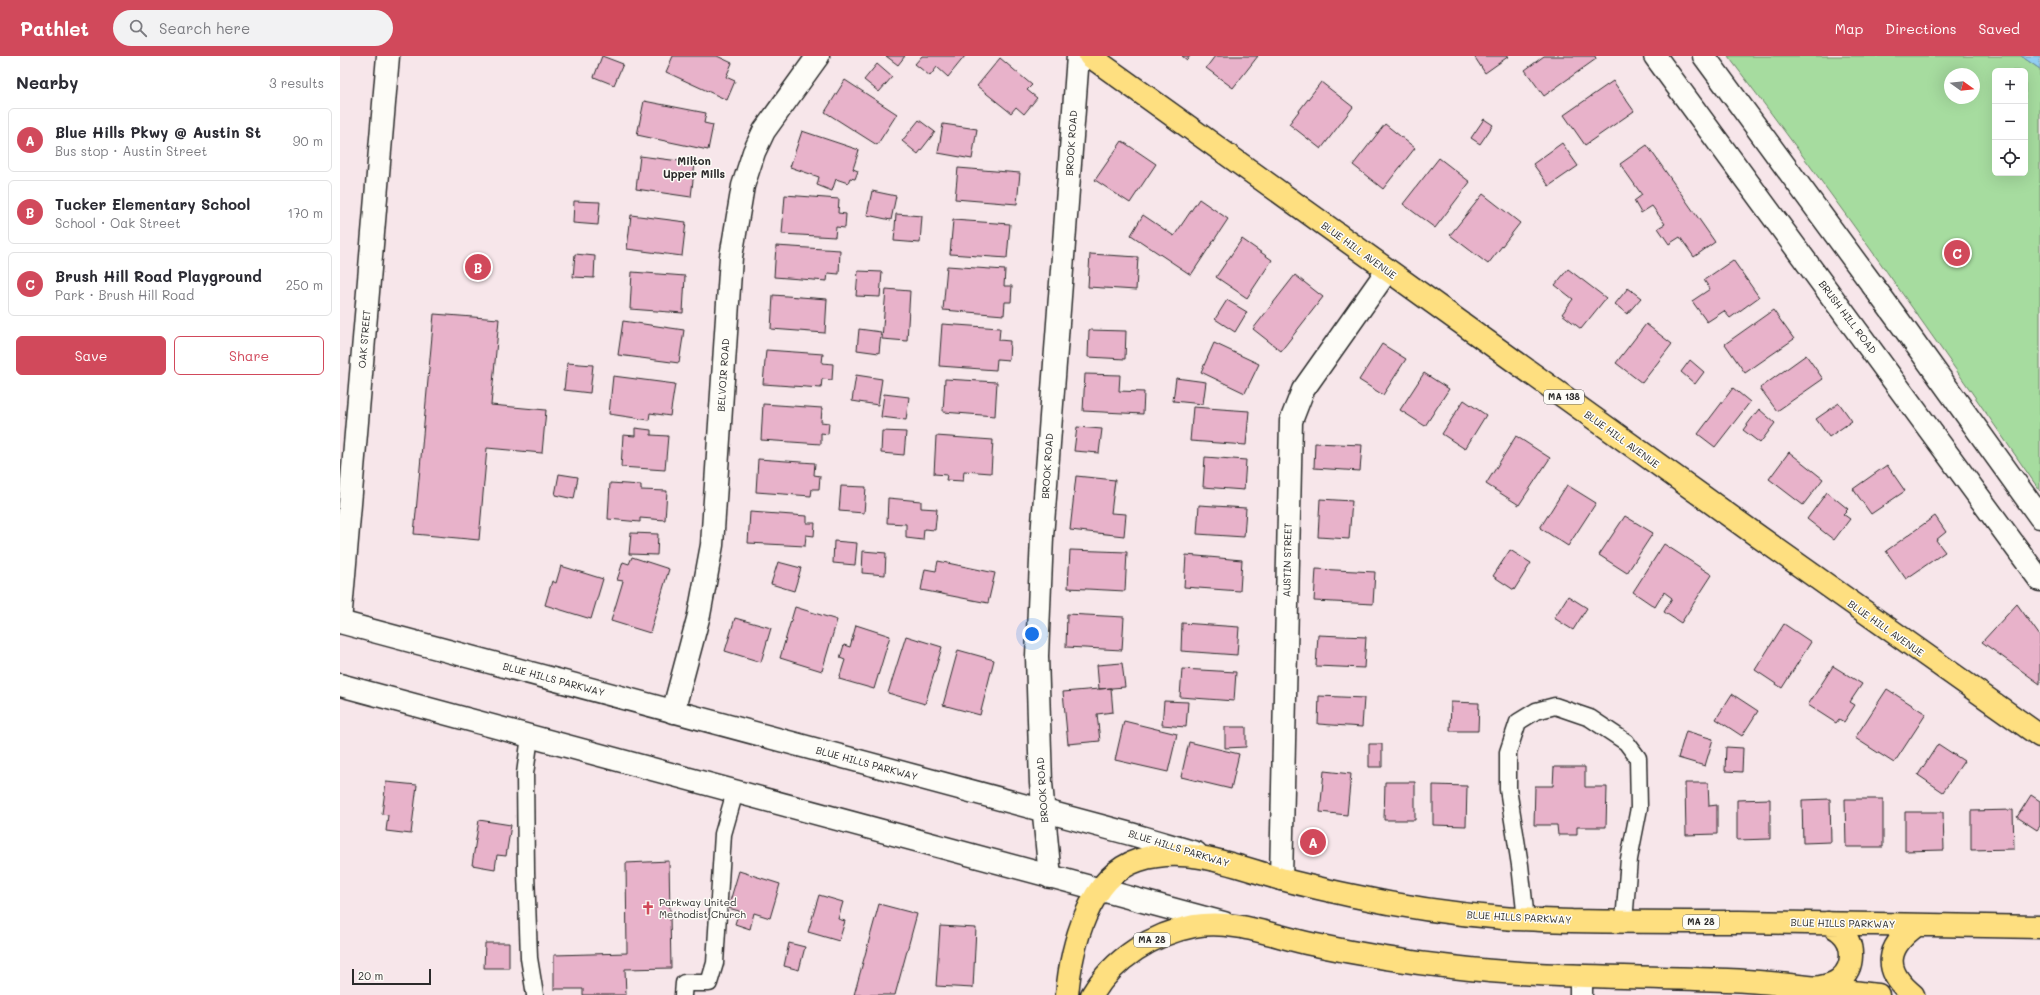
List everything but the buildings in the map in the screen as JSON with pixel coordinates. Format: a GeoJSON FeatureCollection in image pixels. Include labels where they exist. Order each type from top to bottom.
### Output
{"type":"FeatureCollection","features":[{"type":"Feature","properties":{"kind":"main road","name":"OAK STREET"},"geometry":{"type":"LineString","coordinates":[[340,622],[388,56]]}},
{"type":"Feature","properties":{"kind":"main road","name":"BELVOIR ROAD"},"geometry":{"type":"LineString","coordinates":[[673,712],[700,609],[712,545],[731,258],[743,186],[754,152],[764,131],[818,56]]}},
{"type":"Feature","properties":{"kind":"main road","name":"BROOK ROAD"},"geometry":{"type":"LineString","coordinates":[[1050,877],[1038,720],[1037,656],[1040,575],[1078,56]]}},
{"type":"Feature","properties":{"kind":"main road","name":"BLUE HILL AVENUE"},"geometry":{"type":"LineString","coordinates":[[1090,56],[1387,271],[2040,736]]}},
{"type":"Feature","properties":{"kind":"main road","name":"BRUSH HILL ROAD"},"geometry":{"type":"LineString","coordinates":[[1655,56],[2040,580]]}},
{"type":"Feature","properties":{"kind":"main road"},"geometry":{"type":"LineString","coordinates":[[1704,56],[1899,321],[2040,517]]}},
{"type":"Feature","properties":{"kind":"main road","name":"AUSTIN STREET"},"geometry":{"type":"LineString","coordinates":[[1281,879],[1291,421],[1303,390],[1387,271]]}},
{"type":"Feature","properties":{"kind":"main road","name":"BLUE HILLS PARKWAY"},"geometry":{"type":"LineString","coordinates":[[340,622],[1131,834],[1281,879],[1412,907],[1526,920],[2040,927]]}},
{"type":"Feature","properties":{"kind":"main road"},"geometry":{"type":"LineString","coordinates":[[340,685],[1232,925]]}},
{"type":"Feature","properties":{"kind":"main road","name":"MA 28"},"geometry":{"type":"LineString","coordinates":[[1067,995],[1076,940],[1090,907],[1111,878],[1123,868],[1136,861],[1153,857],[1174,855],[1198,856],[1216,860]]}},
{"type":"Feature","properties":{"kind":"main road"},"geometry":{"type":"LineString","coordinates":[[1815,988],[1832,984],[1840,979],[1847,972],[1851,964],[1850,946],[1842,932],[1828,923]]}},
{"type":"Feature","properties":{"kind":"main road","name":"MA 28"},"geometry":{"type":"LineString","coordinates":[[1092,995],[1101,980],[1112,968],[1141,946],[1158,937],[1194,926],[1232,925],[1310,944],[1404,961],[1500,972],[1581,986],[1730,980],[1878,995]]}},
{"type":"Feature","properties":{"kind":"main road"},"geometry":{"type":"LineString","coordinates":[[1913,995],[1903,987],[1894,973],[1891,960],[1894,947],[1902,935],[1917,925]]}},
{"type":"Feature","properties":{"kind":"lane"},"geometry":{"type":"LineString","coordinates":[[1526,920],[1520,865],[1508,789],[1508,752],[1518,722],[1536,711],[1555,706],[1590,718],[1626,742],[1638,758],[1639,808],[1630,859],[1624,922]]}},
{"type":"Feature","properties":{"kind":"lane"},"geometry":{"type":"LineString","coordinates":[[530,736],[525,774],[526,872],[529,958],[535,995]]}},
{"type":"Feature","properties":{"kind":"lane"},"geometry":{"type":"LineString","coordinates":[[683,995],[684,983],[709,982],[715,963],[723,834],[735,792]]}},
{"type":"Feature","properties":{"kind":"green space"},"geometry":{"type":"Polygon","coordinates":[[[1728,56],[2021,56],[2040,69],[2040,491],[1887,272],[1728,56]]]}},
{"type":"Feature","properties":{"kind":"water"},"geometry":{"type":"Polygon","coordinates":[[[2021,56],[2040,56],[2040,69],[2021,56]]]}},
{"type":"Feature","properties":{"kind":"place","name":"Brush Hill Road Playground"},"geometry":{"type":"Point","coordinates":[1957,253]}},
{"type":"Feature","properties":{"kind":"place","name":"Tucker Elementary School"},"geometry":{"type":"Point","coordinates":[478,267]}},
{"type":"Feature","properties":{"kind":"place","name":"Blue Hills Pkwy @ Austin St"},"geometry":{"type":"Point","coordinates":[1313,842]}},
{"type":"Feature","properties":{"kind":"place","name":"Parkway United Methodist Church"},"geometry":{"type":"Point","coordinates":[648,908]}},
{"type":"Feature","properties":{"kind":"district","name":"Milton Upper Mills"},"geometry":{"type":"Point","coordinates":[694,167]}}]}
